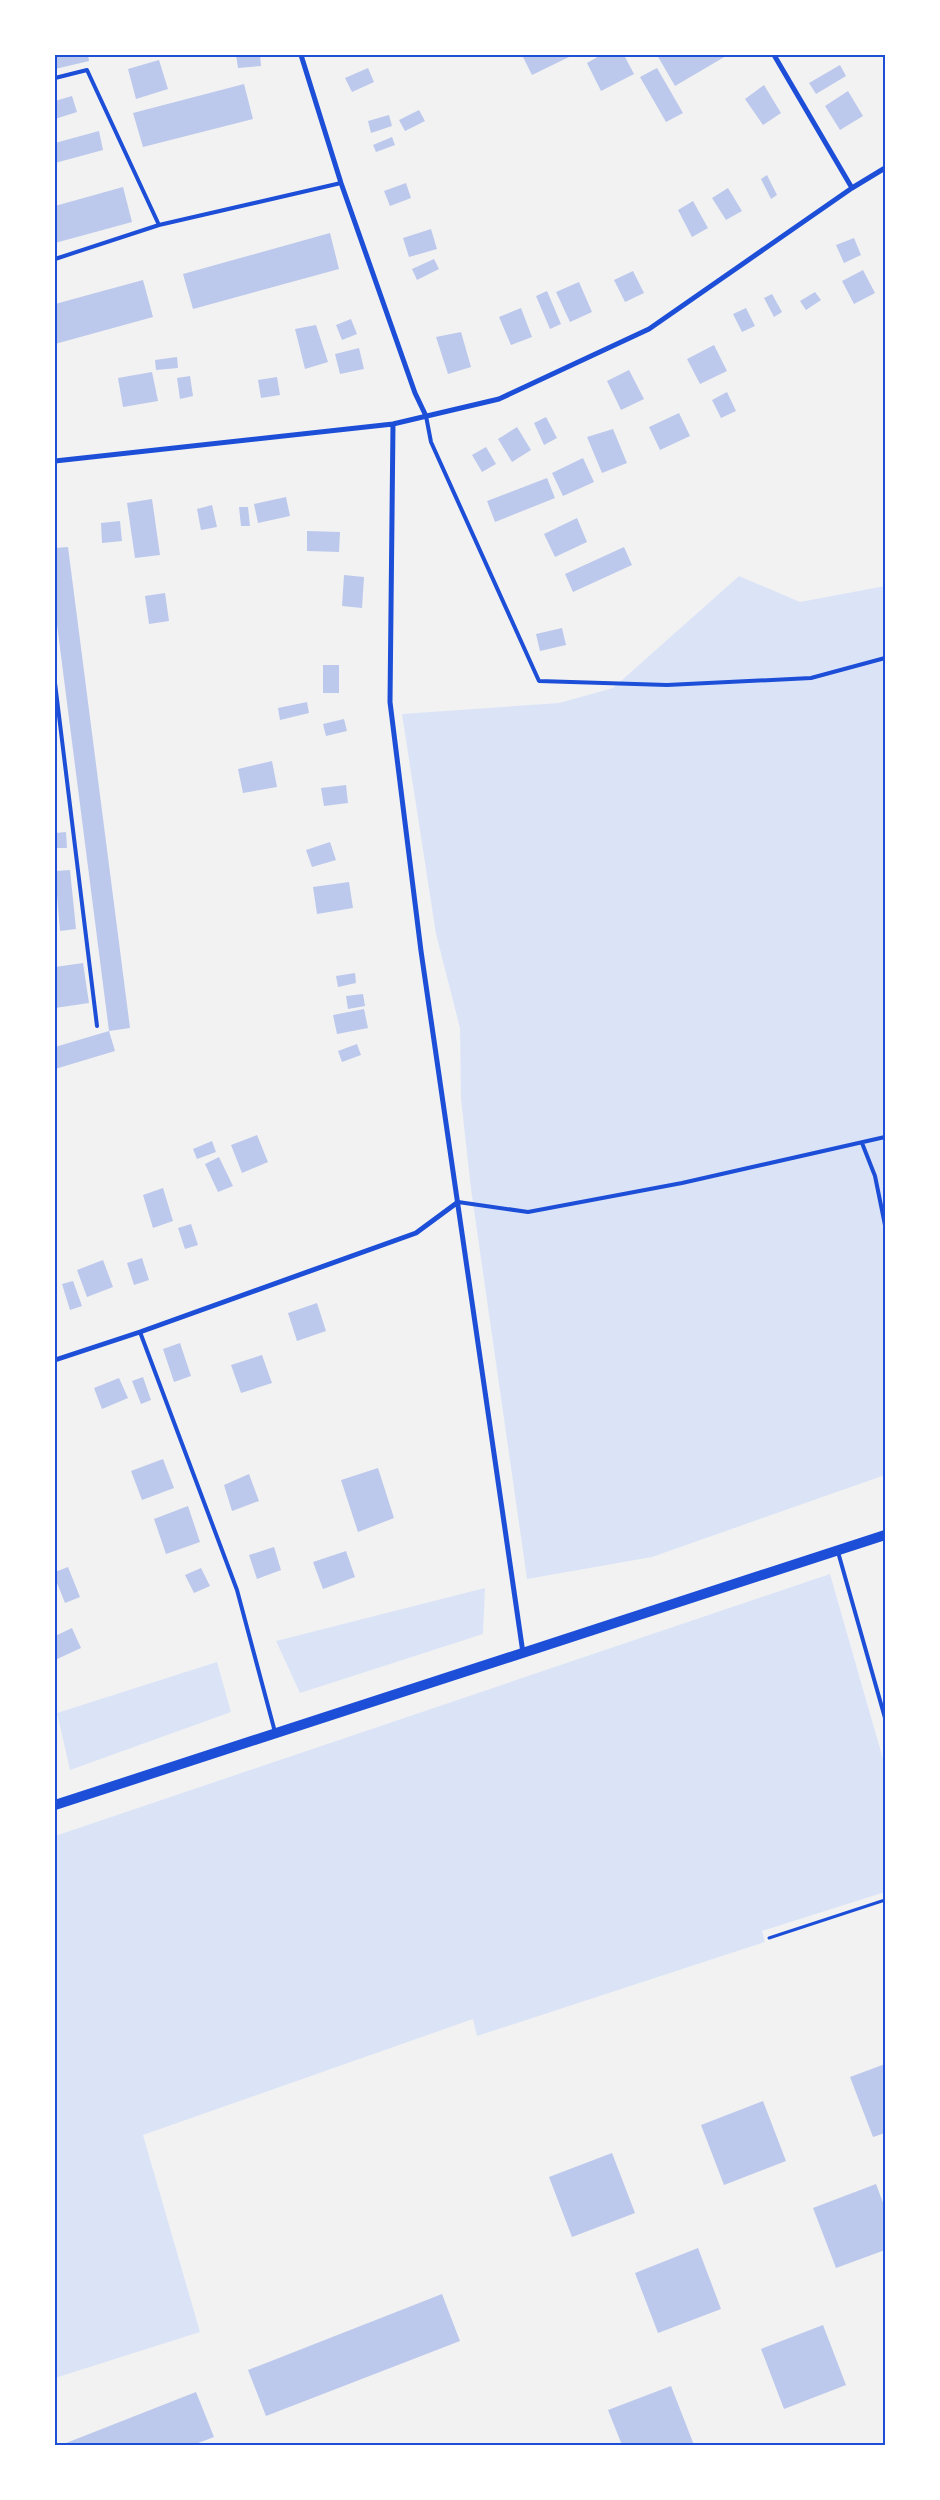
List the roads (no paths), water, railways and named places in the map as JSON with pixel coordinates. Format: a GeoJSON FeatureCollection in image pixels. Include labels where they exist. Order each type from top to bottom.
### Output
{"type":"FeatureCollection","features":[{"type":"Feature","properties":{"kind":"main road"},"geometry":{"type":"LineString","coordinates":[[55,1805],[885,1535]]}},
{"type":"Feature","properties":{"kind":"street"},"geometry":{"type":"LineString","coordinates":[[301,55],[341,183],[415,393],[426,416]]}},
{"type":"Feature","properties":{"kind":"street"},"geometry":{"type":"LineString","coordinates":[[774,55],[852,188]]}},
{"type":"Feature","properties":{"kind":"street"},"geometry":{"type":"LineString","coordinates":[[55,461],[393,424],[499,398],[649,329],[852,188],[885,168]]}},
{"type":"Feature","properties":{"kind":"street"},"geometry":{"type":"LineString","coordinates":[[393,424],[390,702],[421,951],[523,1653]]}},
{"type":"Feature","properties":{"kind":"street"},"geometry":{"type":"LineString","coordinates":[[55,1360],[140,1332],[416,1233],[458,1202]]}},
{"type":"Feature","properties":{"kind":"lane"},"geometry":{"type":"LineString","coordinates":[[55,78],[87,70],[158,225]]}},
{"type":"Feature","properties":{"kind":"lane"},"geometry":{"type":"LineString","coordinates":[[55,259],[158,225],[341,183]]}},
{"type":"Feature","properties":{"kind":"lane"},"geometry":{"type":"LineString","coordinates":[[426,416],[431,442],[540,681],[667,685],[811,678],[885,658]]}},
{"type":"Feature","properties":{"kind":"lane"},"geometry":{"type":"LineString","coordinates":[[55,683],[97,1026]]}},
{"type":"Feature","properties":{"kind":"lane"},"geometry":{"type":"LineString","coordinates":[[458,1202],[528,1212],[682,1183],[885,1137]]}},
{"type":"Feature","properties":{"kind":"lane"},"geometry":{"type":"LineString","coordinates":[[862,1143],[875,1176],[885,1225]]}},
{"type":"Feature","properties":{"kind":"lane"},"geometry":{"type":"LineString","coordinates":[[140,1332],[237,1590],[276,1733]]}},
{"type":"Feature","properties":{"kind":"lane"},"geometry":{"type":"LineString","coordinates":[[838,1550],[885,1718]]}}]}
